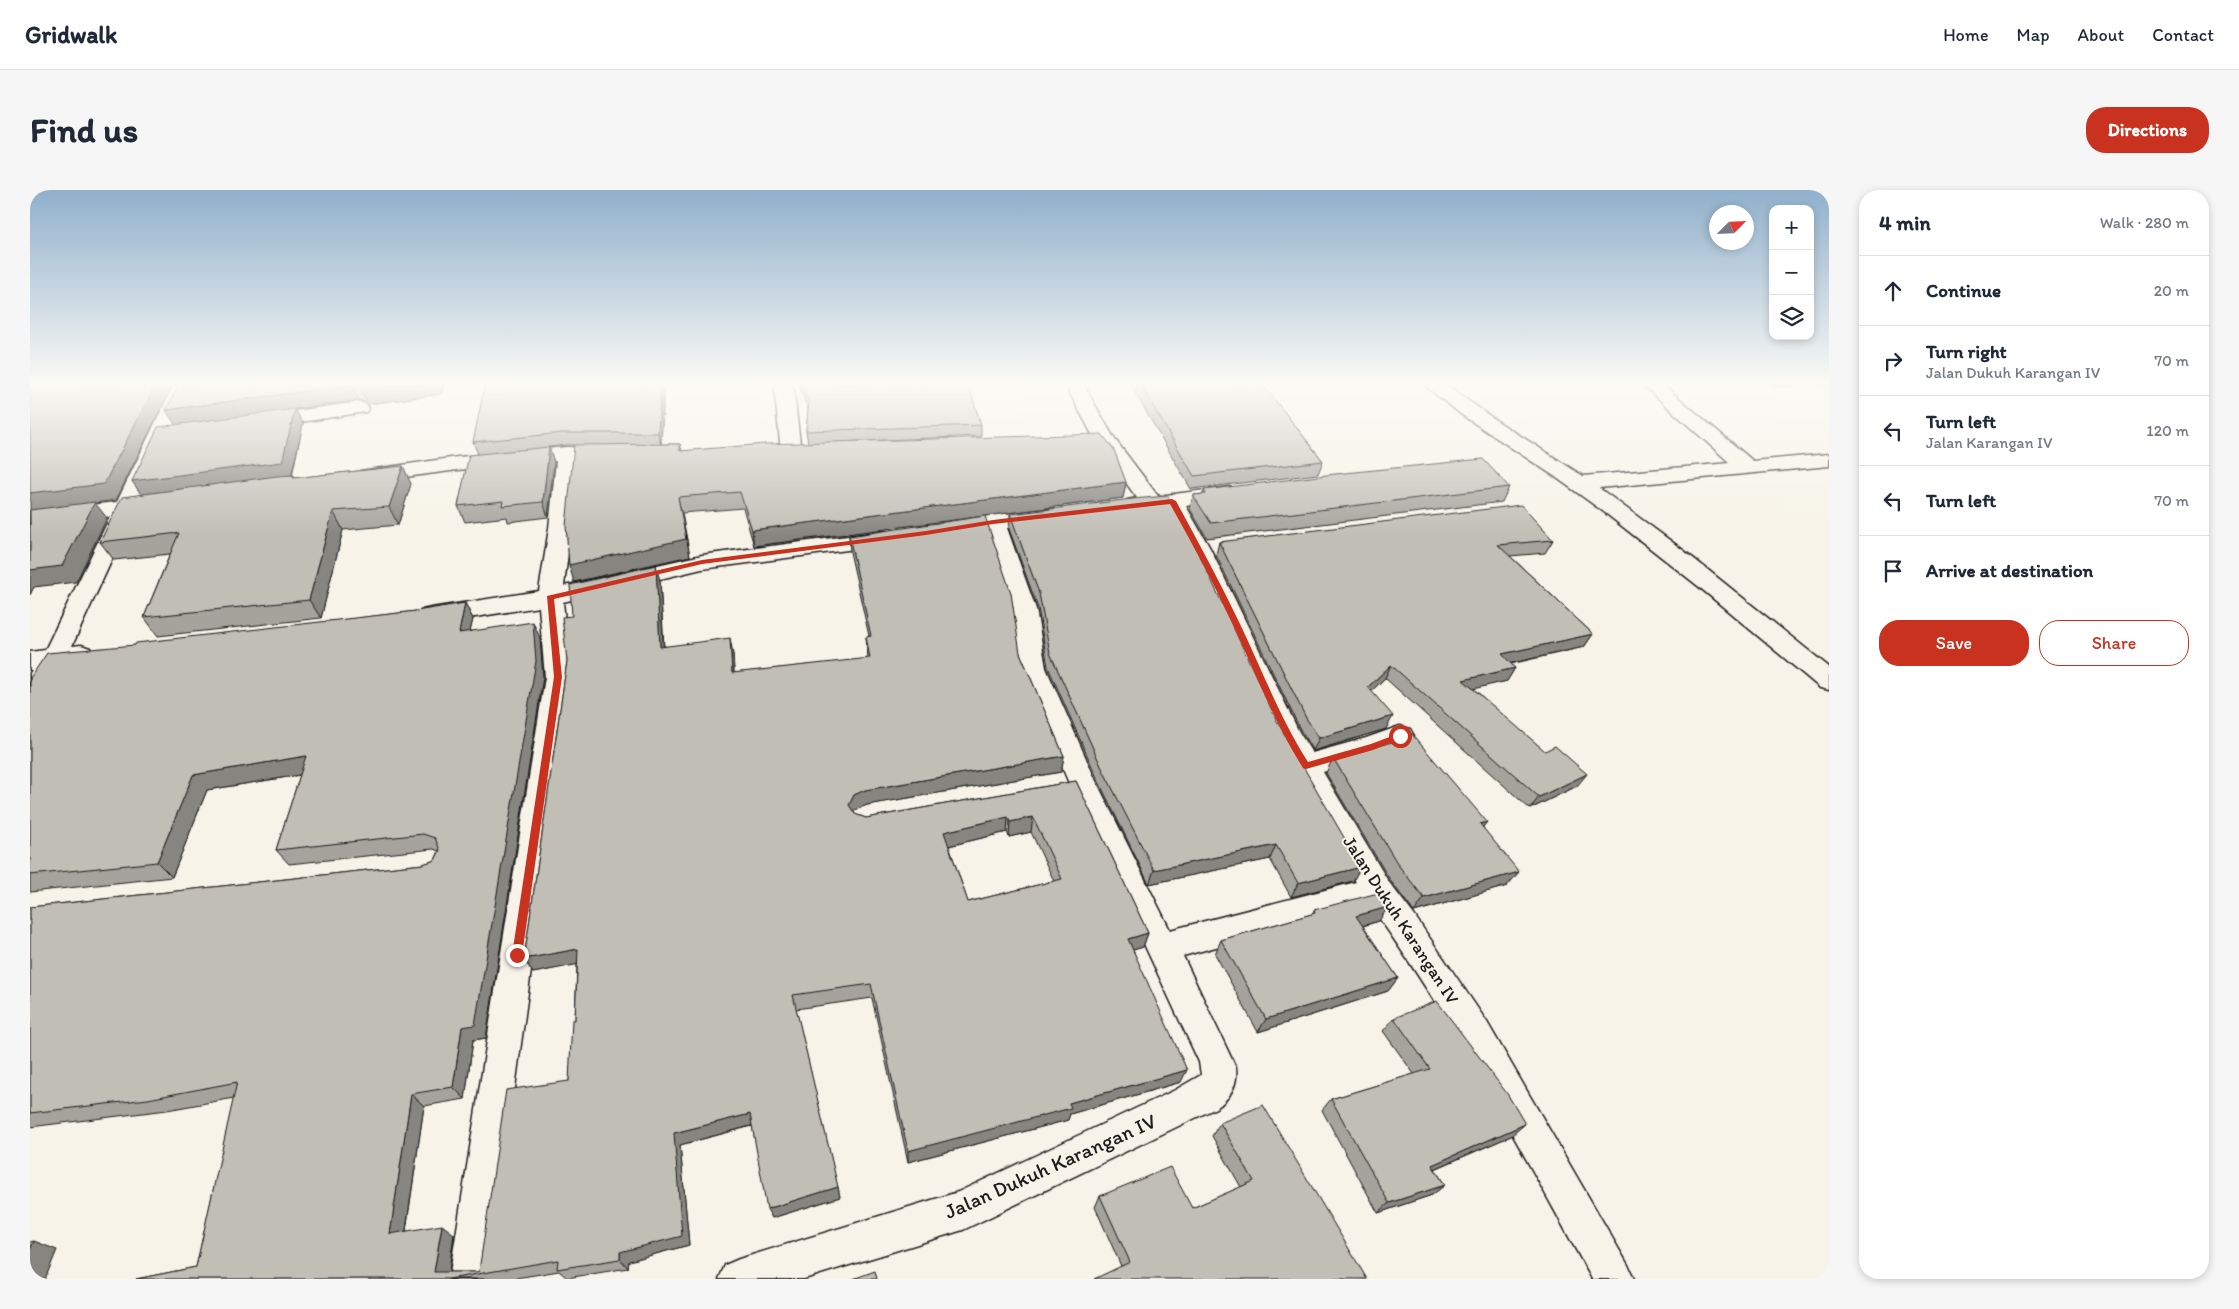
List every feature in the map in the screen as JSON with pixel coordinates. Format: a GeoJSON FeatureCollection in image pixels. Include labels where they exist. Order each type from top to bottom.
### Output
{"type":"FeatureCollection","features":[{"type":"Feature","properties":{"kind":"street"},"geometry":{"type":"LineString","coordinates":[[30,694],[42,659],[125,508],[169,435]]}},
{"type":"Feature","properties":{"kind":"street"},"geometry":{"type":"LineString","coordinates":[[789,435],[791,452]]}},
{"type":"Feature","properties":{"kind":"street","name":"Jalan Dukuh Karangan IV"},"geometry":{"type":"LineString","coordinates":[[1093,435],[1095,441],[1208,547],[1287,735],[1377,890],[1403,925],[1474,1034],[1614,1279]]}},
{"type":"Feature","properties":{"kind":"street"},"geometry":{"type":"LineString","coordinates":[[1505,435],[1579,483],[1661,543],[1829,680]]}},
{"type":"Feature","properties":{"kind":"street"},"geometry":{"type":"LineString","coordinates":[[1711,435],[1748,467]]}},
{"type":"Feature","properties":{"kind":"street"},"geometry":{"type":"LineString","coordinates":[[344,479],[439,466],[567,453],[633,452]]}},
{"type":"Feature","properties":{"kind":"street"},"geometry":{"type":"LineString","coordinates":[[469,1279],[558,677],[550,597],[560,528],[567,453]]}},
{"type":"Feature","properties":{"kind":"street"},"geometry":{"type":"LineString","coordinates":[[1579,483],[1829,460]]}},
{"type":"Feature","properties":{"kind":"street"},"geometry":{"type":"LineString","coordinates":[[1115,508],[1248,491]]}},
{"type":"Feature","properties":{"kind":"street"},"geometry":{"type":"LineString","coordinates":[[30,519],[173,502]]}},
{"type":"Feature","properties":{"kind":"street"},"geometry":{"type":"LineString","coordinates":[[405,620],[550,597],[702,562],[1068,513]]}},
{"type":"Feature","properties":{"kind":"street"},"geometry":{"type":"LineString","coordinates":[[993,522],[1024,609],[1034,668],[1082,781],[1162,947],[1377,890]]}},
{"type":"Feature","properties":{"kind":"street"},"geometry":{"type":"LineString","coordinates":[[42,659],[102,652]]}},
{"type":"Feature","properties":{"kind":"street"},"geometry":{"type":"LineString","coordinates":[[1306,766],[1373,747],[1400,736]]}},
{"type":"Feature","properties":{"kind":"street"},"geometry":{"type":"LineString","coordinates":[[1052,786],[1082,781]]}},
{"type":"Feature","properties":{"kind":"street","name":"Jalan Dukuh Karangan IV"},"geometry":{"type":"LineString","coordinates":[[739,1279],[963,1210],[1216,1088],[1220,1079],[1220,1067],[1162,947]]}},
{"type":"Feature","properties":{"kind":"building"},"geometry":{"type":"Polygon","coordinates":[[[30,435],[130,435],[104,484],[30,493],[30,435]]]}},
{"type":"Feature","properties":{"kind":"building"},"geometry":{"type":"Polygon","coordinates":[[[154,435],[289,435],[282,462],[132,481],[154,435]]]}},
{"type":"Feature","properties":{"kind":"building"},"geometry":{"type":"Polygon","coordinates":[[[474,435],[545,435],[473,442],[474,435]]]}},
{"type":"Feature","properties":{"kind":"building"},"geometry":{"type":"Polygon","coordinates":[[[1103,435],[1114,450],[1126,482],[752,530],[740,492],[678,497],[686,539],[569,565],[566,526],[574,445],[680,444],[680,451],[765,444],[1103,435]]]}},
{"type":"Feature","properties":{"kind":"building"},"geometry":{"type":"Polygon","coordinates":[[[1170,435],[1302,435],[1323,461],[1194,476],[1170,435]]]}},
{"type":"Feature","properties":{"kind":"building"},"geometry":{"type":"Polygon","coordinates":[[[549,447],[543,502],[502,506],[503,501],[458,506],[469,455],[549,447]]]}},
{"type":"Feature","properties":{"kind":"building"},"geometry":{"type":"Polygon","coordinates":[[[1483,459],[1509,487],[1211,523],[1193,495],[1206,494],[1204,490],[1483,459]]]}},
{"type":"Feature","properties":{"kind":"building"},"geometry":{"type":"Polygon","coordinates":[[[403,466],[389,507],[333,511],[309,600],[144,617],[179,533],[100,542],[122,497],[277,476],[294,475],[293,478],[403,466]]]}},
{"type":"Feature","properties":{"kind":"building"},"geometry":{"type":"Polygon","coordinates":[[[1168,496],[1190,534],[1277,721],[1361,867],[1298,883],[1276,845],[1154,870],[1101,766],[1050,653],[1039,593],[1010,514],[1168,496]]]}},
{"type":"Feature","properties":{"kind":"building"},"geometry":{"type":"Polygon","coordinates":[[[95,502],[62,566],[30,570],[30,510],[95,502]]]}},
{"type":"Feature","properties":{"kind":"building"},"geometry":{"type":"Polygon","coordinates":[[[1521,505],[1553,540],[1498,545],[1593,634],[1502,654],[1515,668],[1463,680],[1545,751],[1555,746],[1587,774],[1539,797],[1391,665],[1368,687],[1393,716],[1319,738],[1306,718],[1219,542],[1521,505]]]}},
{"type":"Feature","properties":{"kind":"building"},"geometry":{"type":"Polygon","coordinates":[[[985,516],[1011,593],[1020,653],[1064,756],[865,790],[854,795],[849,805],[855,814],[866,818],[1076,781],[1148,933],[1128,939],[1187,1070],[1069,1103],[1071,1108],[908,1151],[871,984],[793,995],[838,1187],[767,1209],[750,1114],[674,1133],[682,1236],[620,1252],[620,1259],[557,1269],[558,1260],[449,1279],[136,1279],[196,1267],[237,1082],[148,1099],[30,1113],[30,907],[423,864],[435,860],[440,850],[435,838],[423,834],[276,850],[306,756],[193,775],[157,862],[30,875],[30,678],[47,653],[135,645],[136,643],[416,611],[465,603],[459,633],[533,622],[536,661],[475,1025],[462,1027],[453,1087],[411,1094],[390,1234],[442,1225],[434,1272],[477,1272],[479,1271],[506,1090],[569,1081],[572,1020],[575,1020],[578,949],[524,959],[567,661],[562,617],[572,616],[570,585],[656,565],[660,647],[730,638],[732,673],[870,658],[866,637],[871,636],[849,536],[985,516]],[[1008,817],[944,832],[968,902],[1062,879],[1033,817],[1010,822],[1008,817]]]}},
{"type":"Feature","properties":{"kind":"building"},"geometry":{"type":"Polygon","coordinates":[[[1411,733],[1487,822],[1480,824],[1519,872],[1424,898],[1399,866],[1333,758],[1392,742],[1411,733]]]}},
{"type":"Feature","properties":{"kind":"building"},"geometry":{"type":"Polygon","coordinates":[[[1378,893],[1388,907],[1356,916],[1398,978],[1266,1019],[1221,940],[1315,913],[1314,910],[1378,893]]]}},
{"type":"Feature","properties":{"kind":"building"},"geometry":{"type":"Polygon","coordinates":[[[1437,1001],[1508,1095],[1525,1124],[1432,1165],[1445,1185],[1389,1203],[1331,1099],[1430,1069],[1394,1018],[1437,1001]]]}},
{"type":"Feature","properties":{"kind":"building"},"geometry":{"type":"Polygon","coordinates":[[[1263,1105],[1367,1279],[1094,1279],[1130,1262],[1100,1196],[1170,1167],[1192,1208],[1254,1181],[1220,1123],[1263,1105]]]}},
{"type":"Feature","properties":{"kind":"building"},"geometry":{"type":"Polygon","coordinates":[[[875,1271],[877,1279],[853,1279],[875,1271]]]}},
{"type":"Feature","properties":{"kind":"route"},"geometry":{"type":"LineString","coordinates":[[517,955],[558,677],[550,597],[702,562],[926,533],[993,522],[1172,501],[1235,622],[1287,735],[1306,766],[1373,747],[1400,736]]}}]}
